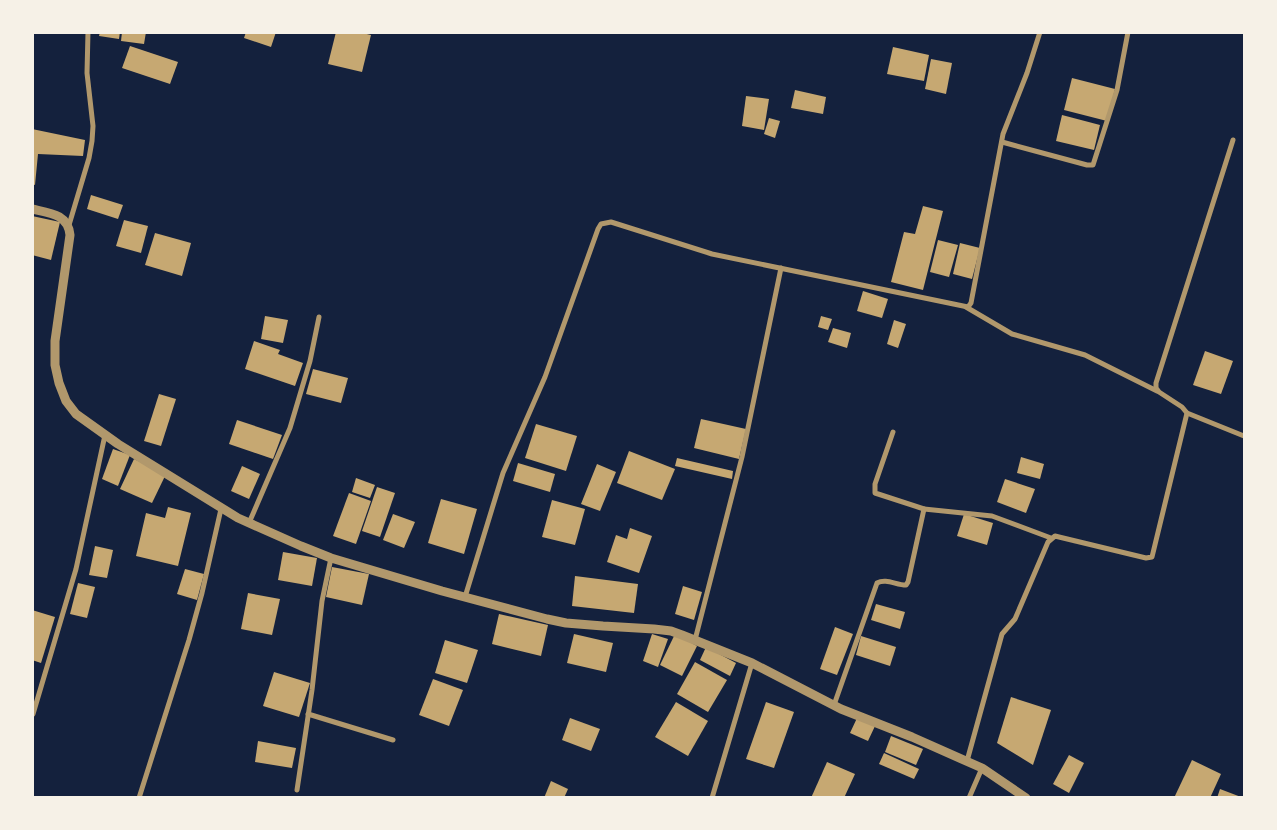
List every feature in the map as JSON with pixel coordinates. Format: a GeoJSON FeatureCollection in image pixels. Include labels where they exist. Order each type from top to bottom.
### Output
{"type":"FeatureCollection","features":[{"type":"Feature","properties":{"kind":"street"},"geometry":{"type":"LineString","coordinates":[[88,32],[87,73],[92,141],[89,158],[69,225],[70,235],[54,341],[55,365],[59,383],[66,401],[76,414],[105,435],[221,509],[331,558],[465,597],[566,623],[663,630],[695,640],[752,663],[834,705],[982,768],[1026,798]]}},
{"type":"Feature","properties":{"kind":"street"},"geometry":{"type":"LineString","coordinates":[[966,307],[971,303],[1002,142],[1030,66],[1040,32]]}},
{"type":"Feature","properties":{"kind":"street"},"geometry":{"type":"LineString","coordinates":[[1002,142],[1087,166],[1093,165],[1117,90],[1128,32]]}},
{"type":"Feature","properties":{"kind":"street"},"geometry":{"type":"LineString","coordinates":[[1159,392],[1156,388],[1156,383],[1233,140]]}},
{"type":"Feature","properties":{"kind":"street"},"geometry":{"type":"LineString","coordinates":[[32,208],[56,215],[69,225]]}},
{"type":"Feature","properties":{"kind":"street"},"geometry":{"type":"LineString","coordinates":[[465,597],[504,473],[543,382],[601,224],[611,222],[704,252],[966,307],[1012,334],[1085,355],[1159,392],[1182,407],[1186,414],[1244,436]]}},
{"type":"Feature","properties":{"kind":"street"},"geometry":{"type":"LineString","coordinates":[[695,640],[742,457],[781,268]]}},
{"type":"Feature","properties":{"kind":"street"},"geometry":{"type":"LineString","coordinates":[[249,523],[290,428],[310,362],[319,317]]}},
{"type":"Feature","properties":{"kind":"street"},"geometry":{"type":"LineString","coordinates":[[892,432],[875,484],[875,493],[924,509],[992,516],[1051,538],[1060,537],[1146,558],[1152,556],[1186,414]]}},
{"type":"Feature","properties":{"kind":"street"},"geometry":{"type":"LineString","coordinates":[[33,714],[76,569],[105,435]]}},
{"type":"Feature","properties":{"kind":"street"},"geometry":{"type":"LineString","coordinates":[[139,798],[190,640],[221,509]]}},
{"type":"Feature","properties":{"kind":"street"},"geometry":{"type":"LineString","coordinates":[[834,705],[861,632],[876,583],[883,581],[906,585],[908,582],[924,509]]}},
{"type":"Feature","properties":{"kind":"street"},"geometry":{"type":"LineString","coordinates":[[967,761],[1002,634],[1016,619],[1051,538]]}},
{"type":"Feature","properties":{"kind":"street"},"geometry":{"type":"LineString","coordinates":[[297,790],[322,601],[331,558]]}},
{"type":"Feature","properties":{"kind":"street"},"geometry":{"type":"LineString","coordinates":[[712,798],[752,663]]}},
{"type":"Feature","properties":{"kind":"street"},"geometry":{"type":"LineString","coordinates":[[308,714],[393,740]]}},
{"type":"Feature","properties":{"kind":"street"},"geometry":{"type":"LineString","coordinates":[[969,798],[982,768]]}},
{"type":"Feature","properties":{"kind":"building"},"geometry":{"type":"Polygon","coordinates":[[[100,32],[120,32],[119,39],[99,36],[100,32]]]}},
{"type":"Feature","properties":{"kind":"building"},"geometry":{"type":"Polygon","coordinates":[[[122,32],[146,32],[144,44],[121,41],[122,32]]]}},
{"type":"Feature","properties":{"kind":"building"},"geometry":{"type":"Polygon","coordinates":[[[246,32],[276,32],[271,47],[244,38],[246,32]]]}},
{"type":"Feature","properties":{"kind":"building"},"geometry":{"type":"Polygon","coordinates":[[[336,32],[358,32],[371,35],[362,72],[328,64],[336,32]]]}},
{"type":"Feature","properties":{"kind":"building"},"geometry":{"type":"Polygon","coordinates":[[[130,46],[178,62],[170,84],[122,68],[130,46]]]}},
{"type":"Feature","properties":{"kind":"building"},"geometry":{"type":"Polygon","coordinates":[[[893,47],[929,55],[924,81],[887,74],[893,47]]]}},
{"type":"Feature","properties":{"kind":"building"},"geometry":{"type":"Polygon","coordinates":[[[931,59],[952,63],[946,94],[925,89],[931,59]]]}},
{"type":"Feature","properties":{"kind":"building"},"geometry":{"type":"Polygon","coordinates":[[[1072,78],[1115,89],[1107,121],[1064,110],[1072,78]]]}},
{"type":"Feature","properties":{"kind":"building"},"geometry":{"type":"Polygon","coordinates":[[[795,90],[826,97],[823,114],[791,108],[795,90]]]}},
{"type":"Feature","properties":{"kind":"building"},"geometry":{"type":"Polygon","coordinates":[[[746,96],[769,99],[764,130],[742,126],[746,96]]]}},
{"type":"Feature","properties":{"kind":"building"},"geometry":{"type":"Polygon","coordinates":[[[1062,115],[1100,125],[1094,150],[1056,141],[1062,115]]]}},
{"type":"Feature","properties":{"kind":"building"},"geometry":{"type":"Polygon","coordinates":[[[769,118],[780,121],[775,138],[764,134],[769,118]]]}},
{"type":"Feature","properties":{"kind":"building"},"geometry":{"type":"Polygon","coordinates":[[[32,129],[85,140],[83,156],[38,154],[35,185],[32,184],[32,129]]]}},
{"type":"Feature","properties":{"kind":"building"},"geometry":{"type":"Polygon","coordinates":[[[91,195],[123,205],[118,219],[87,209],[91,195]]]}},
{"type":"Feature","properties":{"kind":"building"},"geometry":{"type":"Polygon","coordinates":[[[923,206],[943,211],[923,290],[891,282],[904,232],[915,234],[923,206]]]}},
{"type":"Feature","properties":{"kind":"building"},"geometry":{"type":"Polygon","coordinates":[[[32,216],[60,222],[51,260],[32,255],[32,216]]]}},
{"type":"Feature","properties":{"kind":"building"},"geometry":{"type":"Polygon","coordinates":[[[124,220],[148,226],[141,253],[116,246],[124,220]]]}},
{"type":"Feature","properties":{"kind":"building"},"geometry":{"type":"Polygon","coordinates":[[[155,233],[191,243],[182,276],[145,265],[155,233]]]}},
{"type":"Feature","properties":{"kind":"building"},"geometry":{"type":"Polygon","coordinates":[[[938,240],[958,245],[949,277],[930,272],[938,240]]]}},
{"type":"Feature","properties":{"kind":"building"},"geometry":{"type":"Polygon","coordinates":[[[960,243],[980,248],[972,279],[953,274],[960,243]]]}},
{"type":"Feature","properties":{"kind":"building"},"geometry":{"type":"Polygon","coordinates":[[[863,291],[888,299],[882,318],[857,311],[863,291]]]}},
{"type":"Feature","properties":{"kind":"building"},"geometry":{"type":"Polygon","coordinates":[[[265,316],[288,320],[283,343],[261,339],[265,316]]]}},
{"type":"Feature","properties":{"kind":"building"},"geometry":{"type":"Polygon","coordinates":[[[821,316],[832,319],[828,330],[818,327],[821,316]]]}},
{"type":"Feature","properties":{"kind":"building"},"geometry":{"type":"Polygon","coordinates":[[[894,320],[906,324],[898,348],[887,344],[894,320]]]}},
{"type":"Feature","properties":{"kind":"building"},"geometry":{"type":"Polygon","coordinates":[[[833,328],[851,333],[847,348],[828,342],[833,328]]]}},
{"type":"Feature","properties":{"kind":"building"},"geometry":{"type":"Polygon","coordinates":[[[254,341],[280,350],[278,354],[303,363],[295,386],[245,369],[254,341]]]}},
{"type":"Feature","properties":{"kind":"building"},"geometry":{"type":"Polygon","coordinates":[[[1205,351],[1233,361],[1221,394],[1193,385],[1205,351]]]}},
{"type":"Feature","properties":{"kind":"building"},"geometry":{"type":"Polygon","coordinates":[[[313,369],[348,378],[341,403],[306,394],[313,369]]]}},
{"type":"Feature","properties":{"kind":"building"},"geometry":{"type":"Polygon","coordinates":[[[159,394],[176,399],[161,446],[144,441],[159,394]]]}},
{"type":"Feature","properties":{"kind":"building"},"geometry":{"type":"Polygon","coordinates":[[[701,419],[746,429],[739,459],[694,448],[701,419]]]}},
{"type":"Feature","properties":{"kind":"building"},"geometry":{"type":"Polygon","coordinates":[[[237,420],[282,435],[273,459],[229,444],[237,420]]]}},
{"type":"Feature","properties":{"kind":"building"},"geometry":{"type":"Polygon","coordinates":[[[536,424],[577,436],[566,471],[525,458],[536,424]]]}},
{"type":"Feature","properties":{"kind":"building"},"geometry":{"type":"Polygon","coordinates":[[[113,449],[130,455],[118,486],[102,479],[113,449]]]}},
{"type":"Feature","properties":{"kind":"building"},"geometry":{"type":"Polygon","coordinates":[[[629,451],[675,469],[662,500],[617,483],[629,451]]]}},
{"type":"Feature","properties":{"kind":"building"},"geometry":{"type":"Polygon","coordinates":[[[1021,457],[1044,464],[1040,479],[1017,473],[1021,457]]]}},
{"type":"Feature","properties":{"kind":"building"},"geometry":{"type":"Polygon","coordinates":[[[677,458],[733,471],[732,479],[675,466],[677,458]]]}},
{"type":"Feature","properties":{"kind":"building"},"geometry":{"type":"Polygon","coordinates":[[[134,459],[166,474],[152,503],[120,489],[134,459]]]}},
{"type":"Feature","properties":{"kind":"building"},"geometry":{"type":"Polygon","coordinates":[[[518,463],[555,474],[550,492],[513,481],[518,463]]]}},
{"type":"Feature","properties":{"kind":"building"},"geometry":{"type":"Polygon","coordinates":[[[597,464],[616,472],[600,511],[581,504],[597,464]]]}},
{"type":"Feature","properties":{"kind":"building"},"geometry":{"type":"Polygon","coordinates":[[[242,466],[260,474],[249,499],[231,491],[242,466]]]}},
{"type":"Feature","properties":{"kind":"building"},"geometry":{"type":"Polygon","coordinates":[[[356,478],[375,485],[370,498],[352,492],[356,478]]]}},
{"type":"Feature","properties":{"kind":"building"},"geometry":{"type":"Polygon","coordinates":[[[1005,479],[1035,489],[1026,513],[997,502],[1005,479]]]}},
{"type":"Feature","properties":{"kind":"building"},"geometry":{"type":"Polygon","coordinates":[[[377,487],[395,493],[380,537],[362,531],[377,487]]]}},
{"type":"Feature","properties":{"kind":"building"},"geometry":{"type":"Polygon","coordinates":[[[349,493],[371,501],[356,544],[333,536],[349,493]]]}},
{"type":"Feature","properties":{"kind":"building"},"geometry":{"type":"Polygon","coordinates":[[[441,499],[477,509],[464,554],[428,543],[441,499]]]}},
{"type":"Feature","properties":{"kind":"building"},"geometry":{"type":"Polygon","coordinates":[[[552,500],[585,509],[575,545],[542,537],[552,500]]]}},
{"type":"Feature","properties":{"kind":"building"},"geometry":{"type":"Polygon","coordinates":[[[168,507],[191,513],[178,566],[136,556],[146,513],[165,518],[168,507]]]}},
{"type":"Feature","properties":{"kind":"building"},"geometry":{"type":"Polygon","coordinates":[[[393,514],[415,522],[404,548],[383,540],[393,514]]]}},
{"type":"Feature","properties":{"kind":"building"},"geometry":{"type":"Polygon","coordinates":[[[964,514],[993,523],[987,545],[957,536],[964,514]]]}},
{"type":"Feature","properties":{"kind":"building"},"geometry":{"type":"Polygon","coordinates":[[[630,528],[652,536],[639,573],[607,562],[616,535],[627,539],[630,528]]]}},
{"type":"Feature","properties":{"kind":"building"},"geometry":{"type":"Polygon","coordinates":[[[95,546],[113,550],[107,578],[89,575],[95,546]]]}},
{"type":"Feature","properties":{"kind":"building"},"geometry":{"type":"Polygon","coordinates":[[[283,552],[317,558],[312,586],[278,580],[283,552]]]}},
{"type":"Feature","properties":{"kind":"building"},"geometry":{"type":"Polygon","coordinates":[[[332,567],[369,574],[362,605],[326,597],[332,567]]]}},
{"type":"Feature","properties":{"kind":"building"},"geometry":{"type":"Polygon","coordinates":[[[185,569],[204,574],[197,600],[177,594],[185,569]]]}},
{"type":"Feature","properties":{"kind":"building"},"geometry":{"type":"Polygon","coordinates":[[[575,576],[638,584],[634,613],[572,606],[575,576]]]}},
{"type":"Feature","properties":{"kind":"building"},"geometry":{"type":"Polygon","coordinates":[[[78,583],[95,587],[87,618],[70,614],[78,583]]]}},
{"type":"Feature","properties":{"kind":"building"},"geometry":{"type":"Polygon","coordinates":[[[683,586],[702,592],[694,620],[675,614],[683,586]]]}},
{"type":"Feature","properties":{"kind":"building"},"geometry":{"type":"Polygon","coordinates":[[[248,593],[280,599],[272,635],[241,629],[248,593]]]}},
{"type":"Feature","properties":{"kind":"building"},"geometry":{"type":"Polygon","coordinates":[[[876,604],[905,612],[900,629],[871,620],[876,604]]]}},
{"type":"Feature","properties":{"kind":"building"},"geometry":{"type":"Polygon","coordinates":[[[32,610],[55,617],[41,663],[32,660],[32,610]]]}},
{"type":"Feature","properties":{"kind":"building"},"geometry":{"type":"Polygon","coordinates":[[[499,614],[548,625],[541,656],[492,644],[499,614]]]}},
{"type":"Feature","properties":{"kind":"building"},"geometry":{"type":"Polygon","coordinates":[[[835,627],[853,634],[837,675],[820,669],[835,627]]]}},
{"type":"Feature","properties":{"kind":"building"},"geometry":{"type":"Polygon","coordinates":[[[574,634],[613,643],[606,672],[567,663],[574,634]]]}},
{"type":"Feature","properties":{"kind":"building"},"geometry":{"type":"Polygon","coordinates":[[[652,634],[668,639],[658,667],[643,661],[652,634]]]}},
{"type":"Feature","properties":{"kind":"building"},"geometry":{"type":"Polygon","coordinates":[[[675,634],[697,646],[682,676],[660,665],[675,634]]]}},
{"type":"Feature","properties":{"kind":"building"},"geometry":{"type":"Polygon","coordinates":[[[861,636],[896,647],[890,666],[856,655],[861,636]]]}},
{"type":"Feature","properties":{"kind":"building"},"geometry":{"type":"Polygon","coordinates":[[[445,640],[478,650],[467,683],[435,673],[445,640]]]}},
{"type":"Feature","properties":{"kind":"building"},"geometry":{"type":"Polygon","coordinates":[[[706,647],[736,663],[730,676],[700,660],[706,647]]]}},
{"type":"Feature","properties":{"kind":"building"},"geometry":{"type":"Polygon","coordinates":[[[695,662],[727,680],[708,712],[677,694],[695,662]]]}},
{"type":"Feature","properties":{"kind":"building"},"geometry":{"type":"Polygon","coordinates":[[[274,672],[310,683],[299,717],[263,706],[274,672]]]}},
{"type":"Feature","properties":{"kind":"building"},"geometry":{"type":"Polygon","coordinates":[[[433,679],[463,690],[449,726],[419,715],[433,679]]]}},
{"type":"Feature","properties":{"kind":"building"},"geometry":{"type":"Polygon","coordinates":[[[1011,697],[1051,710],[1033,765],[997,743],[1011,697]]]}},
{"type":"Feature","properties":{"kind":"building"},"geometry":{"type":"Polygon","coordinates":[[[676,702],[708,721],[688,756],[655,737],[676,702]]]}},
{"type":"Feature","properties":{"kind":"building"},"geometry":{"type":"Polygon","coordinates":[[[766,702],[794,712],[774,768],[746,759],[766,702]]]}},
{"type":"Feature","properties":{"kind":"building"},"geometry":{"type":"Polygon","coordinates":[[[570,718],[600,729],[591,751],[562,740],[570,718]]]}},
{"type":"Feature","properties":{"kind":"building"},"geometry":{"type":"Polygon","coordinates":[[[857,718],[875,726],[868,741],[850,733],[857,718]]]}},
{"type":"Feature","properties":{"kind":"building"},"geometry":{"type":"Polygon","coordinates":[[[891,736],[923,749],[916,765],[885,752],[891,736]]]}},
{"type":"Feature","properties":{"kind":"building"},"geometry":{"type":"Polygon","coordinates":[[[258,741],[296,748],[292,768],[255,762],[258,741]]]}},
{"type":"Feature","properties":{"kind":"building"},"geometry":{"type":"Polygon","coordinates":[[[884,753],[919,769],[914,779],[879,764],[884,753]]]}},
{"type":"Feature","properties":{"kind":"building"},"geometry":{"type":"Polygon","coordinates":[[[1069,755],[1084,763],[1069,793],[1053,784],[1069,755]]]}},
{"type":"Feature","properties":{"kind":"building"},"geometry":{"type":"Polygon","coordinates":[[[1192,760],[1221,774],[1210,798],[1174,798],[1192,760]]]}},
{"type":"Feature","properties":{"kind":"building"},"geometry":{"type":"Polygon","coordinates":[[[827,762],[855,774],[844,798],[811,798],[827,762]]]}},
{"type":"Feature","properties":{"kind":"building"},"geometry":{"type":"Polygon","coordinates":[[[551,781],[568,789],[564,798],[544,798],[551,781]]]}},
{"type":"Feature","properties":{"kind":"building"},"geometry":{"type":"Polygon","coordinates":[[[1220,789],[1241,797],[1241,798],[1217,798],[1220,789]]]}}]}
